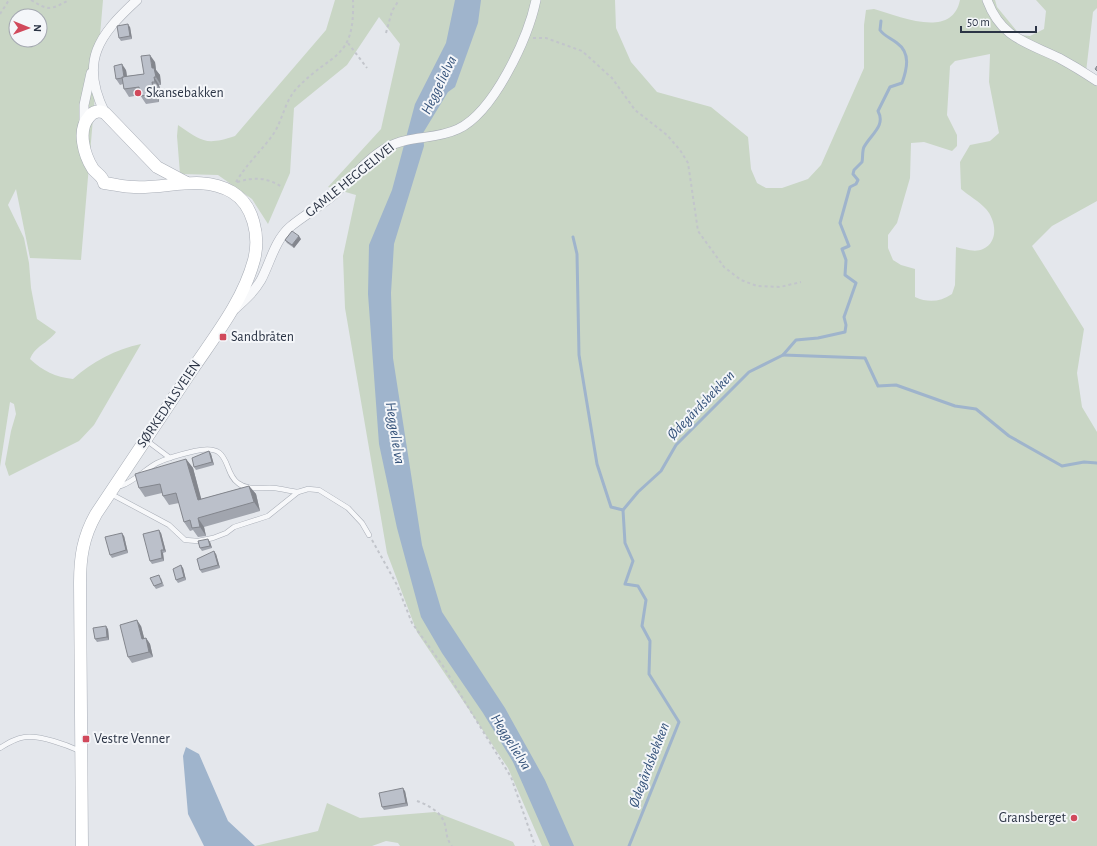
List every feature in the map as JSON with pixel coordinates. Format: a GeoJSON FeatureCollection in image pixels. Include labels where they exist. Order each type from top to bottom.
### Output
{"type":"FeatureCollection","features":[{"type":"Feature","properties":{"kind":"street"},"geometry":{"type":"LineString","coordinates":[[84,123],[84,105],[98,48],[118,17],[130,4],[137,0]]}},
{"type":"Feature","properties":{"kind":"street","name":"GAMLE HEGGELIVEI"},"geometry":{"type":"LineString","coordinates":[[231,312],[252,294],[261,280],[278,243],[288,228],[332,196],[387,147],[401,140],[428,138],[458,129],[483,107],[510,68],[524,39],[536,0]]}},
{"type":"Feature","properties":{"kind":"street"},"geometry":{"type":"LineString","coordinates":[[987,0],[997,22],[1008,33],[1061,59],[1097,81]]}},
{"type":"Feature","properties":{"kind":"street"},"geometry":{"type":"LineString","coordinates":[[92,69],[98,98],[105,113],[157,167],[187,182]]}},
{"type":"Feature","properties":{"kind":"street"},"geometry":{"type":"LineString","coordinates":[[84,123],[93,113],[98,111],[105,113]]}},
{"type":"Feature","properties":{"kind":"street","name":"SØRKEDALSVEIEN"},"geometry":{"type":"LineString","coordinates":[[82,846],[81,550],[92,522],[231,312],[250,275],[256,239],[249,212],[240,199],[235,187],[187,182],[134,187],[104,183],[103,179],[93,169],[87,158],[83,141],[84,123]]}},
{"type":"Feature","properties":{"kind":"lane"},"geometry":{"type":"LineString","coordinates":[[146,440],[170,458]]}},
{"type":"Feature","properties":{"kind":"lane"},"geometry":{"type":"LineString","coordinates":[[113,489],[129,483],[156,464],[170,458],[200,450],[214,451],[225,458],[234,480],[240,485],[250,488],[273,488],[298,492]]}},
{"type":"Feature","properties":{"kind":"lane"},"geometry":{"type":"LineString","coordinates":[[113,489],[168,526],[185,540],[198,541],[213,538],[238,525],[268,516],[298,492],[308,489],[319,490],[341,502],[354,515],[369,535]]}},
{"type":"Feature","properties":{"kind":"lane"},"geometry":{"type":"LineString","coordinates":[[0,748],[12,740],[26,737],[66,745],[82,751]]}},
{"type":"Feature","properties":{"kind":"path"},"geometry":{"type":"LineString","coordinates":[[0,14],[9,0]]}},
{"type":"Feature","properties":{"kind":"path"},"geometry":{"type":"LineString","coordinates":[[31,0],[46,9],[54,8],[68,0]]}},
{"type":"Feature","properties":{"kind":"path"},"geometry":{"type":"LineString","coordinates":[[235,187],[248,163],[273,135],[287,102],[297,87],[338,55],[348,43],[354,21],[353,0]]}},
{"type":"Feature","properties":{"kind":"path"},"geometry":{"type":"LineString","coordinates":[[386,33],[392,11],[399,0]]}},
{"type":"Feature","properties":{"kind":"path"},"geometry":{"type":"LineString","coordinates":[[524,39],[546,38],[582,51],[612,78],[635,110],[667,135],[688,163],[698,230],[724,267],[741,280],[757,286],[780,287],[801,282]]}},
{"type":"Feature","properties":{"kind":"path"},"geometry":{"type":"LineString","coordinates":[[348,43],[367,68]]}},
{"type":"Feature","properties":{"kind":"path"},"geometry":{"type":"LineString","coordinates":[[235,187],[260,178],[270,180],[282,186]]}},
{"type":"Feature","properties":{"kind":"path"},"geometry":{"type":"LineString","coordinates":[[369,535],[397,585],[412,623],[443,666],[511,777],[535,846]]}},
{"type":"Feature","properties":{"kind":"path"},"geometry":{"type":"LineString","coordinates":[[417,801],[430,806],[438,814],[445,824],[446,835],[452,846]]}},
{"type":"Feature","properties":{"kind":"green space"},"geometry":{"type":"Polygon","coordinates":[[[0,0],[103,0],[81,260],[30,258],[16,189],[8,205],[24,238],[37,319],[56,332],[38,347],[30,359],[50,373],[73,379],[88,367],[105,357],[122,349],[141,344],[94,425],[79,441],[9,476],[5,464],[11,431],[16,414],[14,404],[10,402],[0,467],[0,0]]]}},
{"type":"Feature","properties":{"kind":"green space"},"geometry":{"type":"Polygon","coordinates":[[[335,0],[615,0],[616,28],[631,62],[657,92],[711,107],[748,137],[751,169],[757,183],[766,188],[782,188],[808,179],[821,165],[864,68],[864,25],[866,10],[874,9],[910,20],[936,22],[947,19],[955,12],[960,0],[995,0],[997,7],[1020,35],[1030,36],[1044,29],[1046,11],[1036,0],[1097,0],[1097,8],[1093,12],[1086,72],[1097,78],[1097,201],[1052,226],[1032,246],[1084,329],[1077,373],[1082,407],[1097,432],[1097,846],[542,846],[508,768],[417,632],[387,553],[345,308],[343,256],[356,195],[328,187],[381,129],[400,44],[379,17],[347,65],[294,108],[290,173],[268,224],[252,199],[218,175],[180,174],[177,136],[178,125],[204,140],[217,141],[235,136],[326,30],[335,0]],[[990,54],[955,61],[950,66],[947,115],[957,135],[957,146],[952,151],[924,142],[911,143],[910,178],[897,223],[888,235],[888,248],[893,260],[901,265],[915,269],[915,297],[920,299],[934,301],[943,299],[952,294],[955,285],[956,247],[977,251],[988,246],[994,236],[994,225],[986,209],[961,189],[960,162],[970,145],[990,141],[999,133],[989,82],[990,54]]]}},
{"type":"Feature","properties":{"kind":"green space"},"geometry":{"type":"Polygon","coordinates":[[[327,803],[360,818],[435,812],[513,842],[515,846],[400,846],[398,843],[386,841],[372,846],[255,846],[318,831],[327,803]]]}},
{"type":"Feature","properties":{"kind":"water","name":"Heggelielva"},"geometry":{"type":"Polygon","coordinates":[[[455,0],[481,0],[478,23],[455,87],[448,92],[423,133],[424,146],[394,244],[391,293],[393,358],[422,545],[442,612],[505,708],[545,780],[574,846],[550,846],[513,762],[483,713],[442,653],[421,617],[397,528],[379,444],[368,294],[369,245],[392,190],[415,104],[446,43],[455,0]]]}},
{"type":"Feature","properties":{"kind":"water"},"geometry":{"type":"Polygon","coordinates":[[[186,747],[199,754],[228,821],[255,846],[204,846],[188,814],[183,756],[186,747]]]}},
{"type":"Feature","properties":{"kind":"building"},"geometry":{"type":"Polygon","coordinates":[[[128,24],[130,36],[119,38],[117,26],[128,24]]]}},
{"type":"Feature","properties":{"kind":"building"},"geometry":{"type":"Polygon","coordinates":[[[150,55],[152,68],[154,68],[156,77],[154,77],[155,82],[152,82],[154,94],[141,96],[139,87],[124,89],[122,77],[144,74],[141,56],[150,55]]]}},
{"type":"Feature","properties":{"kind":"building"},"geometry":{"type":"Polygon","coordinates":[[[122,64],[124,77],[116,79],[114,66],[122,64]]]}},
{"type":"Feature","properties":{"kind":"building"},"geometry":{"type":"Polygon","coordinates":[[[292,231],[299,236],[292,245],[285,240],[292,231]]]}},
{"type":"Feature","properties":{"kind":"building"},"geometry":{"type":"Polygon","coordinates":[[[209,451],[212,462],[194,467],[192,458],[209,451]]]}},
{"type":"Feature","properties":{"kind":"building"},"geometry":{"type":"Polygon","coordinates":[[[186,459],[198,500],[249,486],[254,502],[198,518],[200,527],[192,528],[190,520],[184,522],[176,493],[163,496],[160,484],[139,488],[135,474],[186,459]]]}},
{"type":"Feature","properties":{"kind":"building"},"geometry":{"type":"Polygon","coordinates":[[[159,530],[164,550],[161,550],[162,558],[150,561],[143,534],[159,530]]]}},
{"type":"Feature","properties":{"kind":"building"},"geometry":{"type":"Polygon","coordinates":[[[122,533],[126,550],[110,555],[105,537],[122,533]]]}},
{"type":"Feature","properties":{"kind":"building"},"geometry":{"type":"Polygon","coordinates":[[[208,539],[210,546],[200,548],[198,541],[208,539]]]}},
{"type":"Feature","properties":{"kind":"building"},"geometry":{"type":"Polygon","coordinates":[[[214,551],[218,565],[200,570],[197,559],[214,551]]]}},
{"type":"Feature","properties":{"kind":"building"},"geometry":{"type":"Polygon","coordinates":[[[181,565],[184,577],[176,580],[173,569],[181,565]]]}},
{"type":"Feature","properties":{"kind":"building"},"geometry":{"type":"Polygon","coordinates":[[[159,575],[162,583],[154,586],[150,578],[159,575]]]}},
{"type":"Feature","properties":{"kind":"building"},"geometry":{"type":"Polygon","coordinates":[[[137,620],[142,639],[146,638],[149,652],[128,657],[120,625],[137,620]]]}},
{"type":"Feature","properties":{"kind":"building"},"geometry":{"type":"Polygon","coordinates":[[[106,626],[107,637],[95,639],[93,628],[106,626]]]}},
{"type":"Feature","properties":{"kind":"building"},"geometry":{"type":"Polygon","coordinates":[[[403,788],[406,803],[382,807],[379,793],[403,788]]]}},
{"type":"Feature","properties":{"kind":"waterway","name":"Ødegårdsbekken"},"geometry":{"type":"LineString","coordinates":[[629,846],[679,722],[649,674],[650,641],[642,626],[646,600],[638,586],[625,584],[633,561],[625,543],[623,510],[638,492],[661,471],[676,445],[749,372],[783,355],[796,340],[818,338],[845,332],[846,325],[844,317],[856,283],[845,275],[846,260],[842,249],[849,246],[840,223],[850,187],[856,184],[858,180],[853,174],[854,170],[862,162],[864,147],[879,126],[880,116],[878,111],[890,87],[902,83],[907,62],[906,56],[901,47],[880,30],[881,21]]}},
{"type":"Feature","properties":{"kind":"waterway"},"geometry":{"type":"LineString","coordinates":[[573,237],[577,254],[579,355],[597,464],[611,507],[623,510]]}},
{"type":"Feature","properties":{"kind":"waterway"},"geometry":{"type":"LineString","coordinates":[[783,355],[865,358],[878,386],[896,385],[955,406],[976,409],[1009,436],[1062,466],[1084,462],[1097,463]]}},
{"type":"Feature","properties":{"kind":"place","name":"Skansebakken"},"geometry":{"type":"Point","coordinates":[138,93]}},
{"type":"Feature","properties":{"kind":"place","name":"Sandbråten"},"geometry":{"type":"Point","coordinates":[223,337]}},
{"type":"Feature","properties":{"kind":"place","name":"Vestre Venner"},"geometry":{"type":"Point","coordinates":[86,739]}},
{"type":"Feature","properties":{"kind":"place","name":"Gransberget"},"geometry":{"type":"Point","coordinates":[1074,818]}}]}
